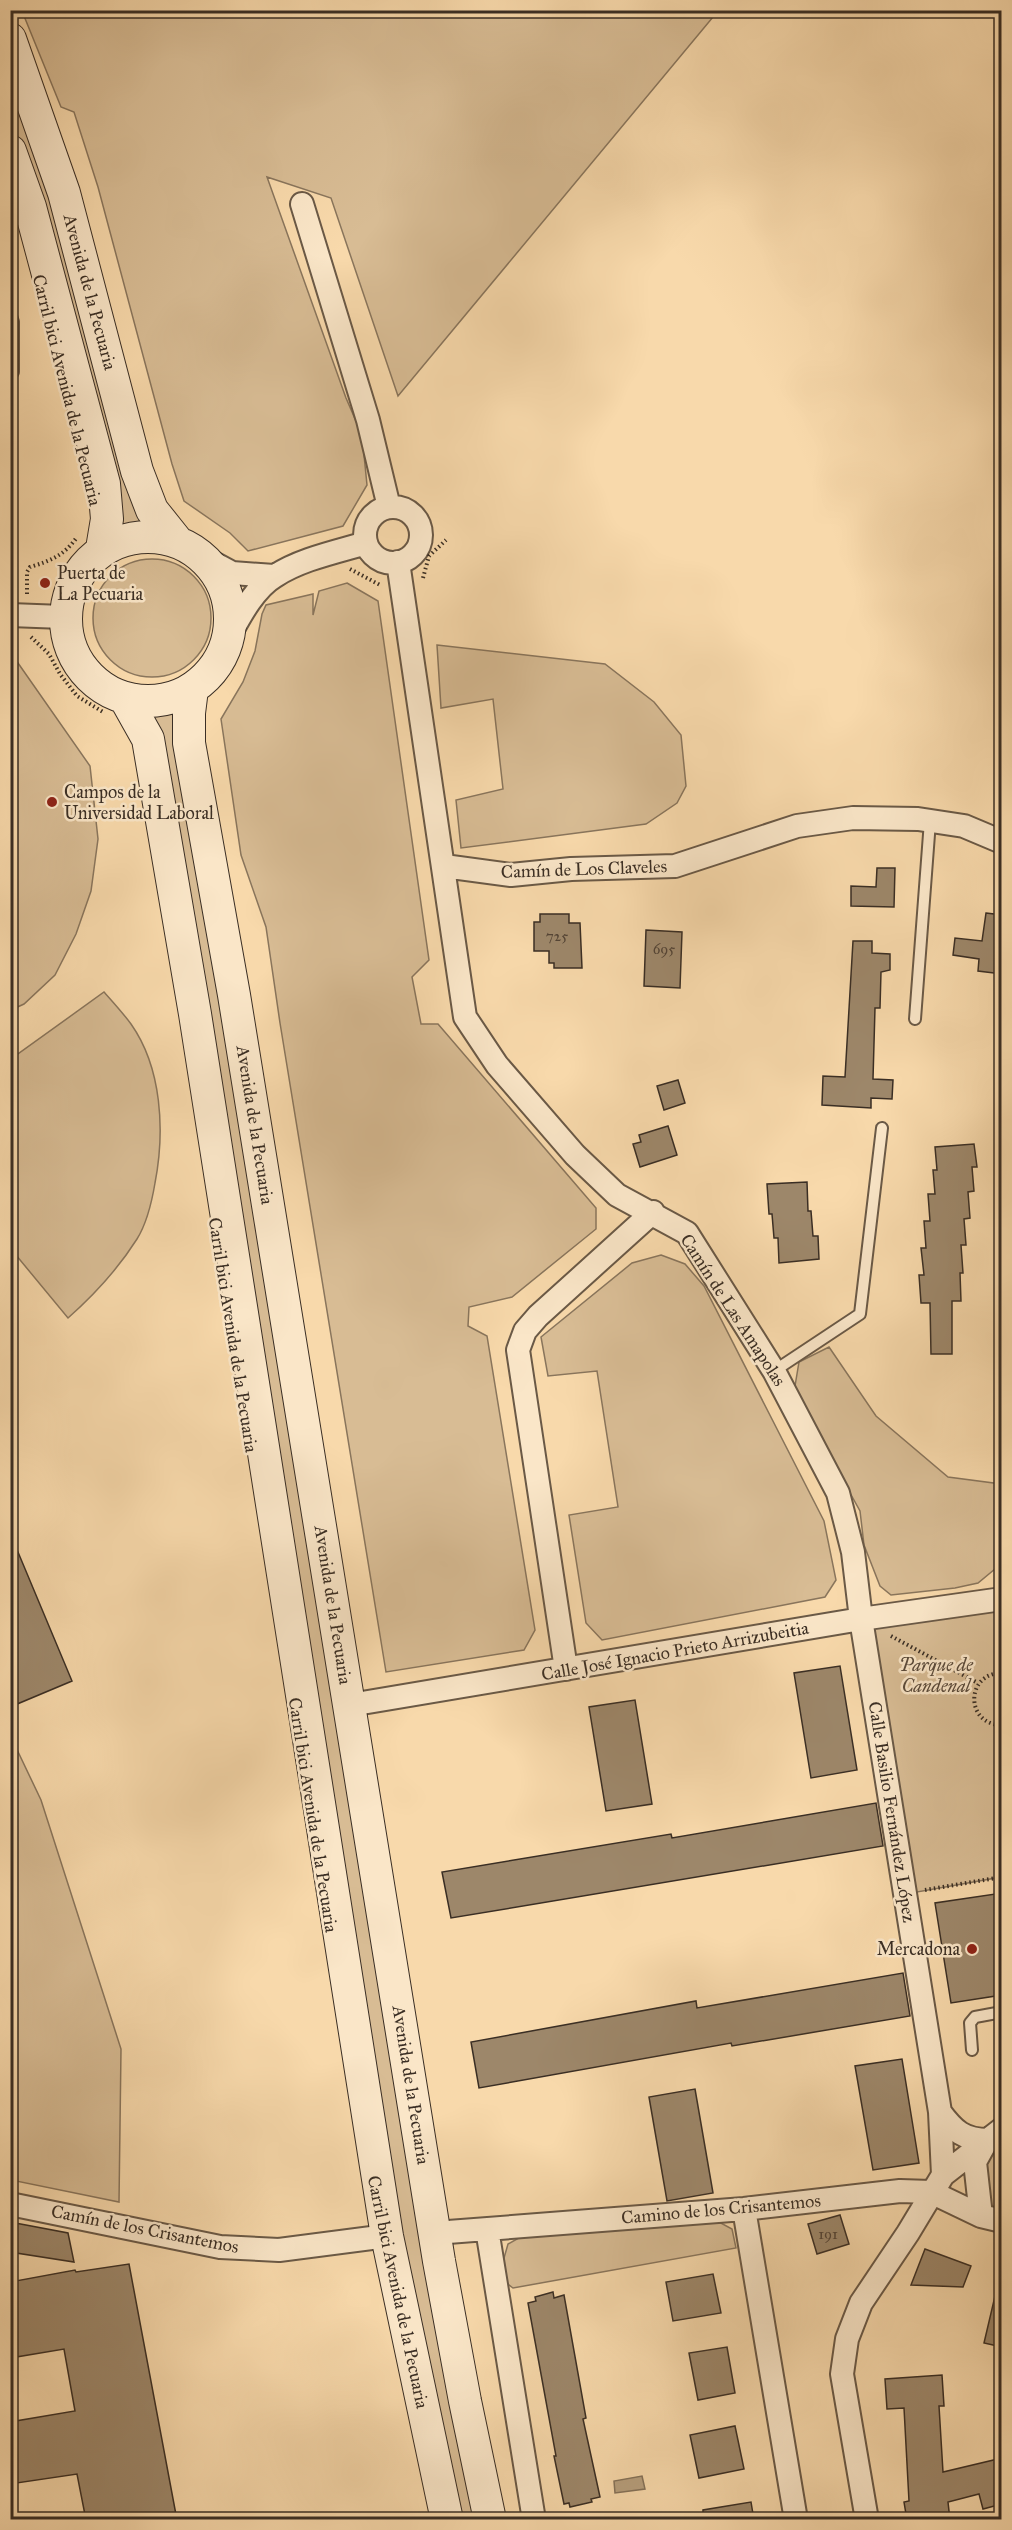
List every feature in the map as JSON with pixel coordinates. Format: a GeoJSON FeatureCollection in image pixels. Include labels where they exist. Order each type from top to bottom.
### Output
{"type":"FeatureCollection","features":[{"type":"Feature","properties":{"kind":"street","name":"Avenida de la Pecuaria"},"geometry":{"type":"LineString","coordinates":[[10,39],[64,193],[137,471],[153,510],[176,540]]}},
{"type":"Feature","properties":{"kind":"street","name":"Avenida de la Pecuaria"},"geometry":{"type":"LineString","coordinates":[[10,151],[30,207],[104,484],[107,519],[91,540]]}},
{"type":"Feature","properties":{"kind":"street"},"geometry":{"type":"LineString","coordinates":[[302,204],[368,420],[389,507]]}},
{"type":"Feature","properties":{"kind":"street"},"geometry":{"type":"LineString","coordinates":[[389,507],[408,511],[433,530],[409,558],[398,562],[384,562],[376,557],[366,543],[365,533],[372,516],[389,507]]}},
{"type":"Feature","properties":{"kind":"street"},"geometry":{"type":"LineString","coordinates":[[274,576],[232,573],[176,540],[146,535],[123,540],[91,540],[63,617],[66,639],[76,658],[116,706],[148,739],[195,1014],[387,2236],[447,2520]]}},
{"type":"Feature","properties":{"kind":"street"},"geometry":{"type":"LineString","coordinates":[[116,706],[170,699],[201,689],[205,678],[229,648],[247,604],[274,576],[314,559],[366,543]]}},
{"type":"Feature","properties":{"kind":"street"},"geometry":{"type":"LineString","coordinates":[[206,559],[220,576],[227,591],[231,610],[229,648]]}},
{"type":"Feature","properties":{"kind":"street","name":"Camín de Las Amapolas"},"geometry":{"type":"LineString","coordinates":[[398,562],[465,1017],[497,1065],[575,1155],[617,1195],[653,1212],[687,1233],[774,1371],[838,1493],[853,1552],[861,1619]]}},
{"type":"Feature","properties":{"kind":"street"},"geometry":{"type":"LineString","coordinates":[[19,616],[63,617]]}},
{"type":"Feature","properties":{"kind":"street","name":"Avenida de la Pecuaria"},"geometry":{"type":"LineString","coordinates":[[201,689],[189,712],[189,743],[234,995],[435,2233],[465,2401],[490,2520]]}},
{"type":"Feature","properties":{"kind":"street","name":"Camín de Los Claveles"},"geometry":{"type":"LineString","coordinates":[[444,866],[511,875],[571,869],[675,866],[797,826],[854,818],[930,821],[964,826],[1002,842]]}},
{"type":"Feature","properties":{"kind":"street"},"geometry":{"type":"LineString","coordinates":[[566,1669],[518,1350],[525,1331],[538,1316],[653,1212]]}},
{"type":"Feature","properties":{"kind":"street","name":"Calle José Ignacio Prieto Arrizubeitia"},"geometry":{"type":"LineString","coordinates":[[350,1705],[997,1596]]}},
{"type":"Feature","properties":{"kind":"street","name":"Calle Basilio Fernández López"},"geometry":{"type":"LineString","coordinates":[[861,1619],[940,2112],[937,2183]]}},
{"type":"Feature","properties":{"kind":"street"},"geometry":{"type":"LineString","coordinates":[[940,2112],[950,2126],[971,2140],[995,2135]]}},
{"type":"Feature","properties":{"kind":"street"},"geometry":{"type":"LineString","coordinates":[[867,2520],[842,2374],[847,2339],[861,2303],[908,2233],[937,2183],[995,2135]]}},
{"type":"Feature","properties":{"kind":"street"},"geometry":{"type":"LineString","coordinates":[[992,2218],[975,2162],[995,2135]]}},
{"type":"Feature","properties":{"kind":"street","name":"Camino de los Crisantemos"},"geometry":{"type":"LineString","coordinates":[[435,2233],[744,2209],[900,2191],[937,2183],[992,2218]]}},
{"type":"Feature","properties":{"kind":"street","name":"Camín de los Crisantemos"},"geometry":{"type":"LineString","coordinates":[[10,2204],[220,2247],[279,2250],[387,2236]]}},
{"type":"Feature","properties":{"kind":"street"},"geometry":{"type":"LineString","coordinates":[[744,2209],[796,2520]]}},
{"type":"Feature","properties":{"kind":"street"},"geometry":{"type":"LineString","coordinates":[[487,2229],[534,2520]]}},
{"type":"Feature","properties":{"kind":"lane"},"geometry":{"type":"LineString","coordinates":[[10,313],[13,332],[13,372],[10,377]]}},
{"type":"Feature","properties":{"kind":"lane"},"geometry":{"type":"LineString","coordinates":[[915,1019],[930,821]]}},
{"type":"Feature","properties":{"kind":"lane"},"geometry":{"type":"LineString","coordinates":[[774,1371],[860,1314],[882,1128]]}},
{"type":"Feature","properties":{"kind":"lane"},"geometry":{"type":"LineString","coordinates":[[972,2050],[970,2023],[975,2018],[1002,2012]]}},
{"type":"Feature","properties":{"kind":"path"},"geometry":{"type":"LineString","coordinates":[[346,567],[378,583],[386,592],[420,586],[429,556],[433,530]]}},
{"type":"Feature","properties":{"kind":"path","name":"Carril bici Avenida de la Pecuaria"},"geometry":{"type":"LineString","coordinates":[[91,540],[71,547],[53,561],[30,567],[27,572],[19,616],[30,636],[50,654],[60,674],[77,696],[116,706]]}},
{"type":"Feature","properties":{"kind":"path"},"geometry":{"type":"LineString","coordinates":[[201,689],[229,648]]}},
{"type":"Feature","properties":{"kind":"path"},"geometry":{"type":"LineString","coordinates":[[861,1619],[978,1683]]}},
{"type":"Feature","properties":{"kind":"path"},"geometry":{"type":"LineString","coordinates":[[1002,1673],[991,1674],[978,1683],[973,1700],[975,1709],[986,1722],[1002,1725]]}},
{"type":"Feature","properties":{"kind":"path"},"geometry":{"type":"LineString","coordinates":[[906,1894],[1002,1877]]}},
{"type":"Feature","properties":{"kind":"green space"},"geometry":{"type":"Polygon","coordinates":[[[22,11],[718,11],[398,396],[331,198],[267,177],[346,398],[362,435],[367,485],[343,526],[248,551],[230,533],[184,501],[98,187],[74,112],[61,107],[22,11]]]}},
{"type":"Feature","properties":{"kind":"green space"},"geometry":{"type":"Polygon","coordinates":[[[10,39],[137,471],[176,540],[155,537],[138,538],[122,541],[102,549],[107,519],[11,151],[10,39]]]}},
{"type":"Feature","properties":{"kind":"green space"},"geometry":{"type":"Polygon","coordinates":[[[152,559],[175,563],[194,576],[207,595],[211,618],[207,641],[194,660],[175,673],[152,677],[129,673],[110,660],[97,641],[93,618],[97,595],[110,576],[129,563],[152,559]]]}},
{"type":"Feature","properties":{"kind":"green space"},"geometry":{"type":"Polygon","coordinates":[[[347,583],[378,601],[429,960],[412,977],[421,1024],[438,1024],[596,1208],[596,1229],[512,1297],[469,1307],[468,1326],[487,1336],[535,1630],[524,1650],[386,1672],[266,927],[241,855],[221,719],[243,682],[255,651],[266,605],[313,594],[313,615],[319,591],[347,583]]]}},
{"type":"Feature","properties":{"kind":"green space"},"geometry":{"type":"Polygon","coordinates":[[[437,645],[605,664],[654,702],[681,735],[686,786],[677,803],[646,824],[461,848],[456,800],[503,789],[493,699],[441,708],[437,645]]]}},
{"type":"Feature","properties":{"kind":"green space","name":"Campos de la Universidad Laboral"},"geometry":{"type":"Polygon","coordinates":[[[11,653],[90,766],[98,839],[91,891],[76,934],[55,975],[24,1004],[11,1010],[11,653]]]}},
{"type":"Feature","properties":{"kind":"green space"},"geometry":{"type":"Polygon","coordinates":[[[192,689],[490,2519],[447,2519],[145,703],[170,699],[192,689]]]}},
{"type":"Feature","properties":{"kind":"green space"},"geometry":{"type":"Polygon","coordinates":[[[104,992],[131,1024],[149,1060],[155,1080],[160,1121],[158,1163],[149,1212],[137,1239],[105,1281],[68,1318],[11,1249],[11,1059],[104,992]]]}},
{"type":"Feature","properties":{"kind":"green space"},"geometry":{"type":"Polygon","coordinates":[[[661,1255],[685,1264],[704,1286],[824,1521],[836,1580],[825,1597],[602,1640],[586,1623],[569,1515],[618,1507],[597,1371],[548,1376],[541,1337],[632,1263],[661,1255]]]}},
{"type":"Feature","properties":{"kind":"green space"},"geometry":{"type":"Polygon","coordinates":[[[829,1347],[876,1416],[948,1477],[1001,1484],[1001,1564],[978,1583],[955,1588],[891,1595],[880,1586],[864,1545],[860,1511],[794,1392],[799,1362],[829,1347]]]}},
{"type":"Feature","properties":{"kind":"green space","name":"Parque de Candenal"},"geometry":{"type":"Polygon","coordinates":[[[1001,1599],[1001,1877],[906,1894],[861,1619],[1001,1599]]]}},
{"type":"Feature","properties":{"kind":"green space"},"geometry":{"type":"Polygon","coordinates":[[[11,1737],[41,1800],[121,2049],[119,2202],[11,2180],[11,1737]]]}},
{"type":"Feature","properties":{"kind":"green space"},"geometry":{"type":"Polygon","coordinates":[[[1001,2129],[1001,2221],[981,2216],[988,2140],[1001,2129]]]}},
{"type":"Feature","properties":{"kind":"green space"},"geometry":{"type":"Polygon","coordinates":[[[719,2222],[732,2229],[736,2248],[513,2288],[505,2282],[504,2258],[508,2244],[524,2235],[719,2222]]]}},
{"type":"Feature","properties":{"kind":"shaded area"},"geometry":{"type":"Polygon","coordinates":[[[642,2476],[645,2489],[615,2493],[614,2481],[642,2476]]]}},
{"type":"Feature","properties":{"kind":"building"},"geometry":{"type":"Polygon","coordinates":[[[877,868],[895,868],[894,907],[851,906],[851,886],[876,887],[877,868]]]}},
{"type":"Feature","properties":{"kind":"building"},"geometry":{"type":"Polygon","coordinates":[[[986,913],[1002,915],[1002,974],[978,971],[979,959],[953,955],[955,938],[982,941],[986,913]]]}},
{"type":"Feature","properties":{"kind":"building"},"geometry":{"type":"Polygon","coordinates":[[[540,914],[569,914],[569,923],[580,923],[582,968],[554,968],[554,963],[549,963],[549,951],[534,951],[534,922],[540,922],[540,914]]]}},
{"type":"Feature","properties":{"kind":"building"},"geometry":{"type":"Polygon","coordinates":[[[646,930],[682,932],[680,988],[644,986],[646,930]]]}},
{"type":"Feature","properties":{"kind":"building"},"geometry":{"type":"Polygon","coordinates":[[[853,941],[872,941],[872,953],[890,954],[890,970],[881,972],[880,1008],[875,1008],[873,1079],[893,1080],[892,1099],[871,1098],[871,1108],[822,1105],[823,1076],[845,1077],[853,941]]]}},
{"type":"Feature","properties":{"kind":"building"},"geometry":{"type":"Polygon","coordinates":[[[678,1080],[685,1103],[664,1110],[657,1086],[678,1080]]]}},
{"type":"Feature","properties":{"kind":"building"},"geometry":{"type":"Polygon","coordinates":[[[668,1126],[677,1155],[640,1167],[633,1144],[641,1142],[639,1135],[668,1126]]]}},
{"type":"Feature","properties":{"kind":"building"},"geometry":{"type":"Polygon","coordinates":[[[974,1144],[977,1167],[972,1167],[974,1191],[968,1192],[970,1218],[964,1219],[966,1245],[961,1245],[963,1273],[960,1273],[961,1301],[952,1301],[952,1354],[931,1354],[930,1303],[921,1303],[919,1275],[924,1275],[921,1248],[926,1248],[924,1221],[930,1221],[928,1194],[935,1194],[933,1170],[937,1170],[935,1147],[974,1144]]]}},
{"type":"Feature","properties":{"kind":"building"},"geometry":{"type":"Polygon","coordinates":[[[807,1182],[808,1211],[811,1211],[813,1236],[818,1236],[819,1259],[779,1263],[778,1238],[774,1238],[772,1214],[769,1214],[767,1184],[807,1182]]]}},
{"type":"Feature","properties":{"kind":"building"},"geometry":{"type":"Polygon","coordinates":[[[10,1533],[72,1681],[10,1707],[10,1533]]]}},
{"type":"Feature","properties":{"kind":"building"},"geometry":{"type":"Polygon","coordinates":[[[840,1666],[857,1770],[811,1778],[794,1673],[840,1666]]]}},
{"type":"Feature","properties":{"kind":"building"},"geometry":{"type":"Polygon","coordinates":[[[635,1700],[652,1804],[606,1811],[589,1707],[635,1700]]]}},
{"type":"Feature","properties":{"kind":"building"},"geometry":{"type":"Polygon","coordinates":[[[876,1803],[883,1846],[451,1918],[442,1872],[671,1834],[672,1838],[876,1803]]]}},
{"type":"Feature","properties":{"kind":"building","name":"Mercadona"},"geometry":{"type":"Polygon","coordinates":[[[1002,1893],[1002,1995],[951,2003],[935,1903],[1002,1893]]]}},
{"type":"Feature","properties":{"kind":"building"},"geometry":{"type":"Polygon","coordinates":[[[903,1973],[910,2016],[732,2046],[731,2043],[479,2088],[471,2042],[696,2001],[697,2008],[903,1973]]]}},
{"type":"Feature","properties":{"kind":"building"},"geometry":{"type":"Polygon","coordinates":[[[902,2059],[919,2163],[873,2170],[855,2066],[902,2059]]]}},
{"type":"Feature","properties":{"kind":"building"},"geometry":{"type":"Polygon","coordinates":[[[695,2089],[713,2193],[667,2201],[649,2097],[695,2089]]]}},
{"type":"Feature","properties":{"kind":"building"},"geometry":{"type":"Polygon","coordinates":[[[840,2215],[849,2244],[817,2254],[808,2224],[840,2215]]]}},
{"type":"Feature","properties":{"kind":"building"},"geometry":{"type":"Polygon","coordinates":[[[10,2222],[68,2233],[74,2262],[10,2252],[10,2222]]]}},
{"type":"Feature","properties":{"kind":"building"},"geometry":{"type":"Polygon","coordinates":[[[925,2249],[971,2266],[963,2287],[911,2285],[925,2249]]]}},
{"type":"Feature","properties":{"kind":"building"},"geometry":{"type":"Polygon","coordinates":[[[129,2264],[177,2520],[86,2520],[77,2474],[10,2484],[10,2422],[75,2411],[64,2349],[10,2358],[10,2282],[75,2270],[76,2272],[129,2264]]]}},
{"type":"Feature","properties":{"kind":"building"},"geometry":{"type":"Polygon","coordinates":[[[713,2274],[721,2313],[673,2321],[666,2282],[713,2274]]]}},
{"type":"Feature","properties":{"kind":"building"},"geometry":{"type":"Polygon","coordinates":[[[553,2292],[554,2298],[564,2295],[586,2418],[583,2419],[600,2497],[591,2499],[592,2502],[570,2507],[569,2503],[564,2504],[554,2456],[556,2456],[528,2303],[536,2301],[535,2297],[553,2292]]]}},
{"type":"Feature","properties":{"kind":"building"},"geometry":{"type":"Polygon","coordinates":[[[995,2296],[1002,2297],[1002,2347],[984,2343],[995,2296]]]}},
{"type":"Feature","properties":{"kind":"building"},"geometry":{"type":"Polygon","coordinates":[[[727,2347],[735,2393],[698,2400],[689,2353],[727,2347]]]}},
{"type":"Feature","properties":{"kind":"building"},"geometry":{"type":"Polygon","coordinates":[[[942,2375],[944,2406],[939,2406],[943,2472],[1002,2458],[1002,2504],[983,2509],[979,2494],[948,2502],[950,2520],[907,2520],[904,2502],[909,2501],[904,2408],[887,2409],[885,2379],[942,2375]]]}},
{"type":"Feature","properties":{"kind":"building"},"geometry":{"type":"Polygon","coordinates":[[[735,2426],[744,2469],[699,2478],[690,2435],[735,2426]]]}},
{"type":"Feature","properties":{"kind":"building"},"geometry":{"type":"Polygon","coordinates":[[[751,2502],[754,2520],[703,2520],[703,2510],[751,2502]]]}},
{"type":"Feature","properties":{"kind":"place","name":"Puerta de La Pecuaria"},"geometry":{"type":"Point","coordinates":[45,583]}},
{"type":"Feature","properties":{"kind":"place","name":"Campos de la Universidad Laboral"},"geometry":{"type":"Point","coordinates":[52,802]}},
{"type":"Feature","properties":{"kind":"place","name":"Mercadona"},"geometry":{"type":"Point","coordinates":[972,1949]}}]}
